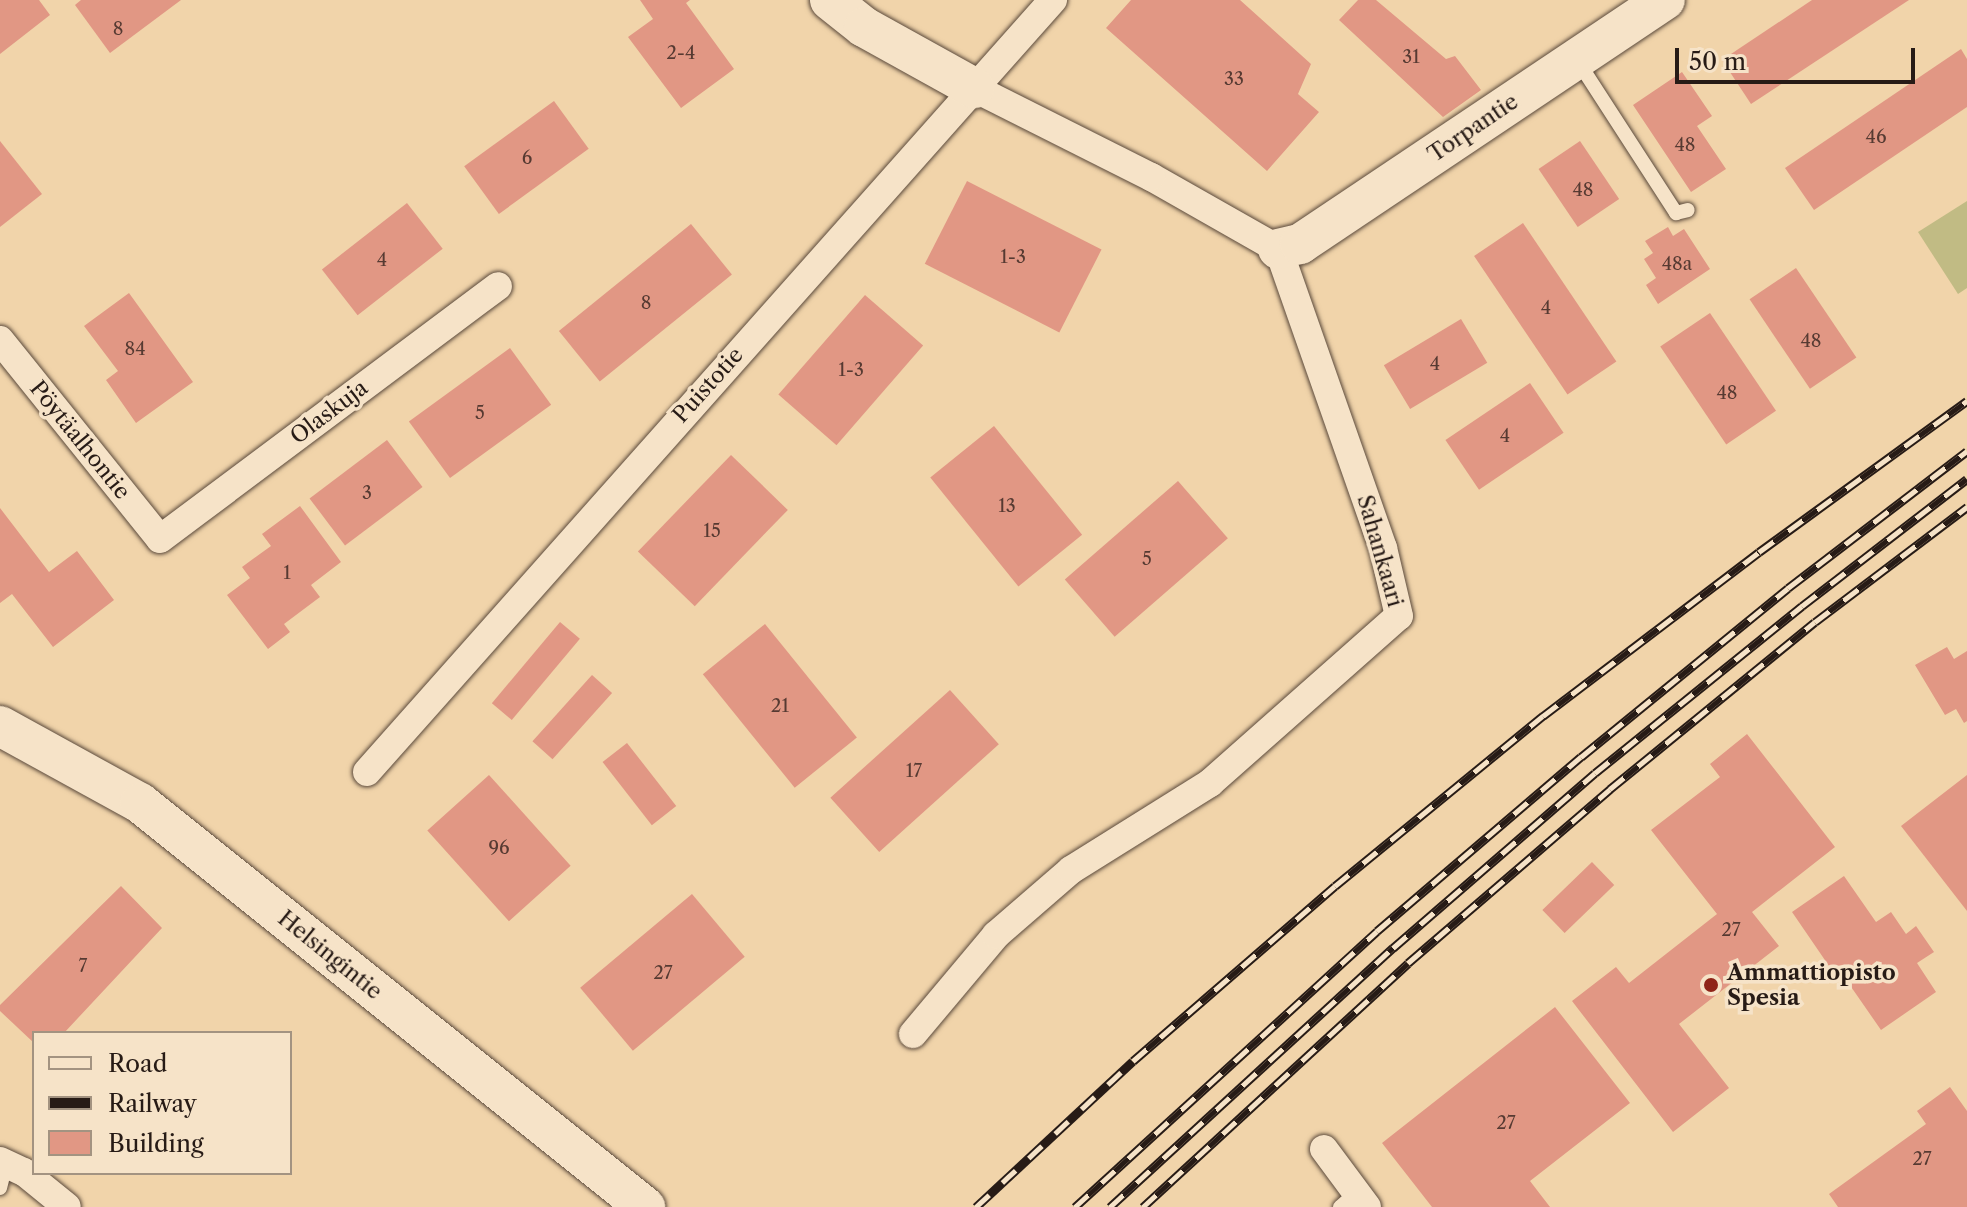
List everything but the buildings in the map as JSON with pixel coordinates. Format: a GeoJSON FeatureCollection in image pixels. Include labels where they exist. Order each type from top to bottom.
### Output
{"type":"FeatureCollection","features":[{"type":"Feature","properties":{"kind":"main road"},"geometry":{"type":"LineString","coordinates":[[830,0],[864,27],[974,88]]}},
{"type":"Feature","properties":{"kind":"main road","name":"Torpantie"},"geometry":{"type":"LineString","coordinates":[[1278,249],[1300,244],[1665,0]]}},
{"type":"Feature","properties":{"kind":"main road","name":"Helsingintie"},"geometry":{"type":"LineString","coordinates":[[0,726],[140,803],[645,1207]]}},
{"type":"Feature","properties":{"kind":"street","name":"Puistotie"},"geometry":{"type":"LineString","coordinates":[[367,772],[1053,0]]}},
{"type":"Feature","properties":{"kind":"street"},"geometry":{"type":"LineString","coordinates":[[974,88],[1151,177],[1278,249]]}},
{"type":"Feature","properties":{"kind":"street","name":"Sahankaari"},"geometry":{"type":"LineString","coordinates":[[913,1034],[996,935],[1071,870],[1210,783],[1399,616],[1383,548],[1278,249]]}},
{"type":"Feature","properties":{"kind":"street","name":"Olaskuja"},"geometry":{"type":"LineString","coordinates":[[160,539],[498,286]]}},
{"type":"Feature","properties":{"kind":"street","name":"Pöytäalhontie"},"geometry":{"type":"LineString","coordinates":[[0,340],[160,539]]}},
{"type":"Feature","properties":{"kind":"street"},"geometry":{"type":"LineString","coordinates":[[1324,1149],[1354,1202]]}},
{"type":"Feature","properties":{"kind":"street"},"geometry":{"type":"LineString","coordinates":[[2,1171],[24,1172],[67,1207]]}},
{"type":"Feature","properties":{"kind":"lane"},"geometry":{"type":"LineString","coordinates":[[1576,59],[1676,213],[1688,210]]}},
{"type":"Feature","properties":{"kind":"shaded area"},"geometry":{"type":"Polygon","coordinates":[[[1967,201],[1967,288],[1958,294],[1918,232],[1967,201]]]}},
{"type":"Feature","properties":{"kind":"railway"},"geometry":{"type":"LineString","coordinates":[[976,1207],[1133,1061],[1335,886],[1543,716],[1759,552],[1967,401]]}},
{"type":"Feature","properties":{"kind":"railway"},"geometry":{"type":"LineString","coordinates":[[1075,1207],[1377,931],[1581,757],[1788,588],[1967,451]]}},
{"type":"Feature","properties":{"kind":"railway"},"geometry":{"type":"LineString","coordinates":[[1110,1207],[1393,948],[1595,773],[1802,606],[1967,479]]}},
{"type":"Feature","properties":{"kind":"railway"},"geometry":{"type":"LineString","coordinates":[[1143,1207],[1408,963],[1610,789],[1815,622],[1967,507]]}},
{"type":"Feature","properties":{"kind":"place","name":"Ammattiopisto Spesia"},"geometry":{"type":"Point","coordinates":[1711,985]}}]}
